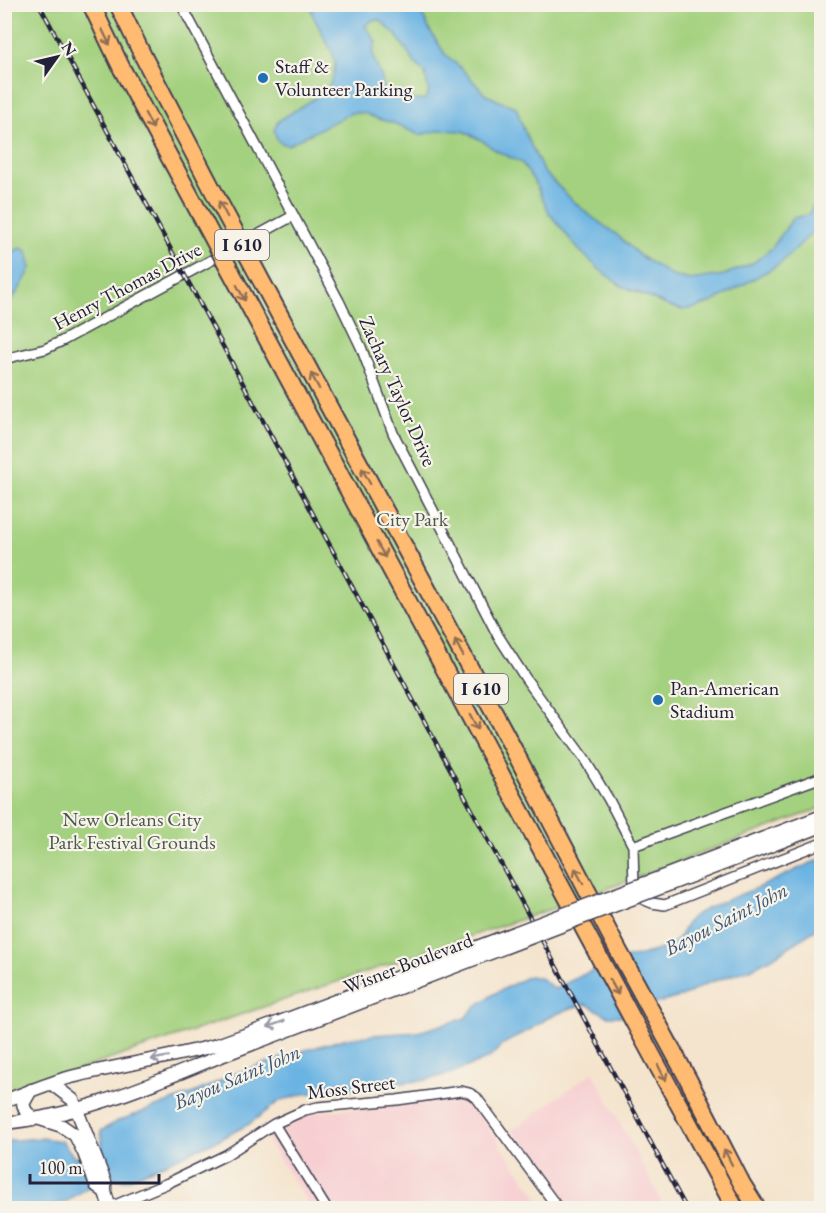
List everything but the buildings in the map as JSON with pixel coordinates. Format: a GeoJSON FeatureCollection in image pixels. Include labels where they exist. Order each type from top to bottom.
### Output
{"type":"FeatureCollection","features":[{"type":"Feature","properties":{"kind":"highway","name":"I 610"},"geometry":{"type":"LineString","coordinates":[[91,4],[122,69],[735,1209]]}},
{"type":"Feature","properties":{"kind":"highway","name":"I 610"},"geometry":{"type":"LineString","coordinates":[[118,4],[225,213],[506,735],[757,1209]]}},
{"type":"Feature","properties":{"kind":"street","name":"Zachary Taylor Drive"},"geometry":{"type":"LineString","coordinates":[[181,4],[339,301],[361,347],[393,433],[497,634],[526,679],[585,760],[633,846],[634,888],[640,898],[666,905],[822,843]]}},
{"type":"Feature","properties":{"kind":"street","name":"Henry Thomas Drive"},"geometry":{"type":"LineString","coordinates":[[4,359],[45,349],[62,341],[293,216]]}},
{"type":"Feature","properties":{"kind":"street"},"geometry":{"type":"LineString","coordinates":[[633,846],[822,777]]}},
{"type":"Feature","properties":{"kind":"street","name":"Wisner Boulevard"},"geometry":{"type":"LineString","coordinates":[[4,1123],[36,1119],[123,1095],[219,1051],[256,1031],[822,816]]}},
{"type":"Feature","properties":{"kind":"street","name":"Wisner Boulevard"},"geometry":{"type":"LineString","coordinates":[[4,1101],[67,1078],[129,1064],[219,1051],[822,826]]}},
{"type":"Feature","properties":{"kind":"street"},"geometry":{"type":"LineString","coordinates":[[51,1084],[73,1100],[88,1152],[109,1208]]}},
{"type":"Feature","properties":{"kind":"street"},"geometry":{"type":"LineString","coordinates":[[31,1090],[23,1104],[26,1112],[36,1119],[62,1126],[75,1135],[88,1152]]}},
{"type":"Feature","properties":{"kind":"street","name":"Moss Street"},"geometry":{"type":"LineString","coordinates":[[109,1208],[226,1155],[274,1124],[305,1110],[461,1091],[476,1096],[558,1209]]}},
{"type":"Feature","properties":{"kind":"street"},"geometry":{"type":"LineString","coordinates":[[274,1124],[326,1209]]}},
{"type":"Feature","properties":{"kind":"shaded area"},"geometry":{"type":"Polygon","coordinates":[[[593,1072],[665,1208],[569,1208],[512,1130],[593,1072]]]}},
{"type":"Feature","properties":{"kind":"shaded area"},"geometry":{"type":"Polygon","coordinates":[[[460,1099],[470,1102],[545,1208],[311,1208],[265,1137],[294,1119],[314,1112],[460,1099]]]}},
{"type":"Feature","properties":{"kind":"green space","name":"City Park"},"geometry":{"type":"Polygon","coordinates":[[[4,5],[821,5],[821,808],[580,899],[5,1095],[4,5]]]}},
{"type":"Feature","properties":{"kind":"water"},"geometry":{"type":"Polygon","coordinates":[[[310,5],[418,5],[429,29],[445,54],[485,94],[516,107],[543,171],[592,217],[616,234],[640,256],[672,276],[690,280],[724,275],[753,263],[772,248],[793,218],[808,215],[821,197],[821,224],[780,264],[713,302],[682,310],[668,306],[620,285],[600,270],[579,250],[549,213],[535,183],[522,163],[463,131],[442,130],[419,135],[364,113],[351,113],[288,145],[280,142],[274,130],[278,121],[329,87],[334,73],[335,64],[332,52],[313,16],[310,5]],[[373,20],[365,26],[376,42],[373,53],[383,88],[393,99],[406,97],[415,100],[425,99],[429,92],[425,73],[413,61],[395,34],[380,20],[373,20]]]}},
{"type":"Feature","properties":{"kind":"water"},"geometry":{"type":"Polygon","coordinates":[[[21,248],[27,251],[31,268],[5,310],[5,258],[21,248]]]}},
{"type":"Feature","properties":{"kind":"water","name":"Bayou Saint John"},"geometry":{"type":"Polygon","coordinates":[[[821,859],[821,926],[772,958],[750,969],[708,983],[684,996],[623,1016],[608,1016],[586,1004],[571,1008],[548,1018],[503,1044],[489,1058],[452,1073],[426,1080],[304,1094],[280,1101],[249,1124],[220,1139],[127,1180],[112,1179],[87,1188],[66,1202],[43,1208],[5,1208],[4,1141],[41,1138],[62,1141],[74,1157],[102,1148],[101,1131],[118,1121],[194,1093],[237,1073],[344,1039],[418,1032],[465,1018],[475,1007],[494,994],[529,976],[540,978],[555,989],[609,964],[664,948],[678,939],[689,920],[700,912],[821,859]]]}},
{"type":"Feature","properties":{"kind":"railway"},"geometry":{"type":"LineString","coordinates":[[39,4],[686,1208]]}},
{"type":"Feature","properties":{"kind":"place","name":"Staff & Volunteer Parking"},"geometry":{"type":"Point","coordinates":[263,78]}},
{"type":"Feature","properties":{"kind":"place","name":"Pan-American Stadium"},"geometry":{"type":"Point","coordinates":[658,700]}},
{"type":"Feature","properties":{"kind":"park label","name":"New Orleans City Park Festival Grounds"},"geometry":{"type":"Point","coordinates":[132,830]}}]}
